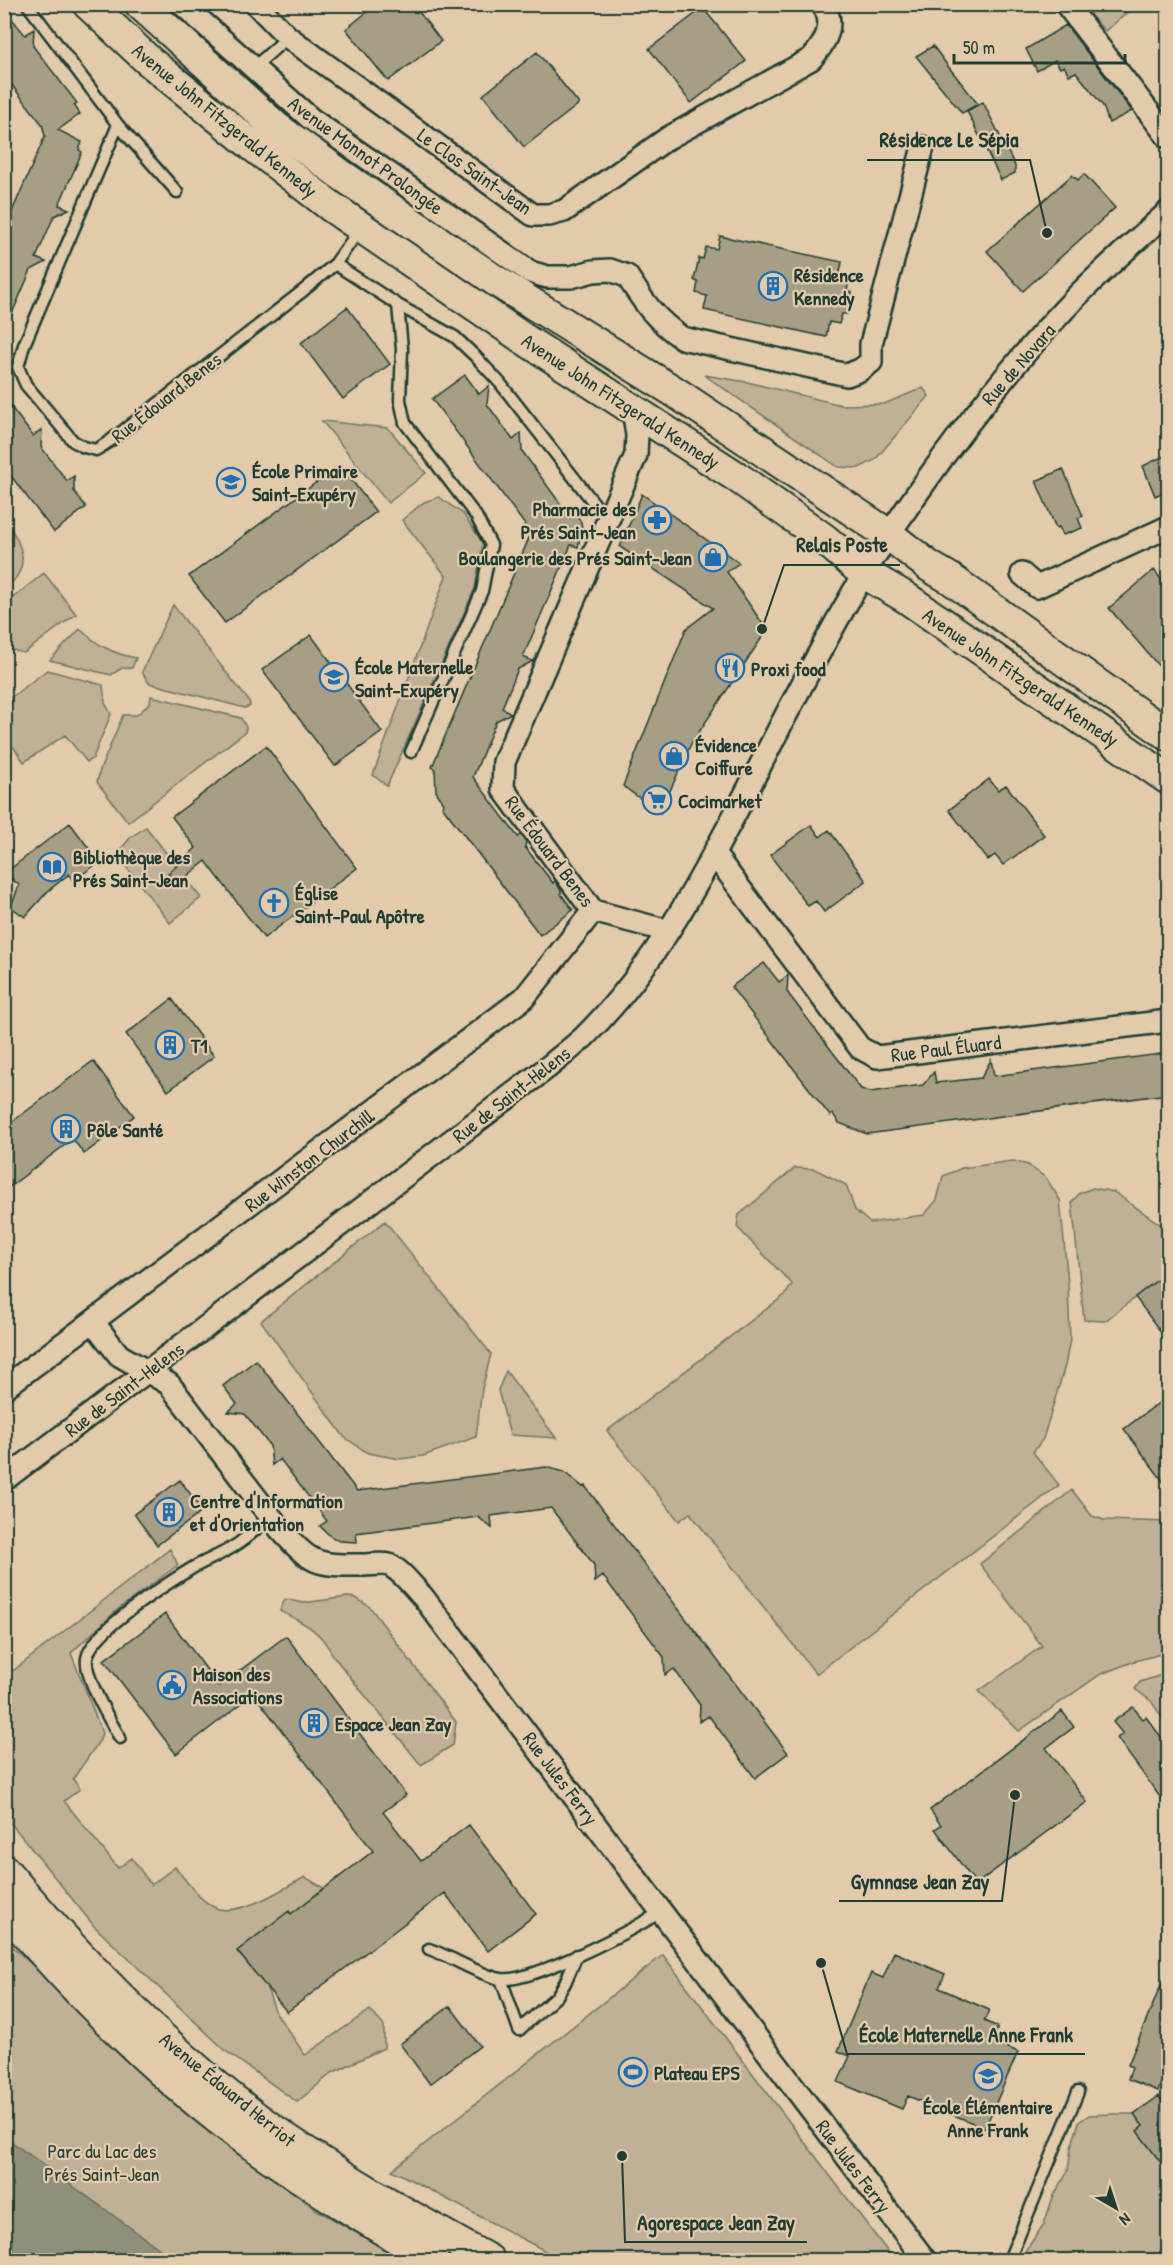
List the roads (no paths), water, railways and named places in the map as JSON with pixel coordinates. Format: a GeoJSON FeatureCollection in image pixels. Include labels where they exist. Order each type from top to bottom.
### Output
{"type":"FeatureCollection","features":[{"type":"Feature","properties":{"kind":"main road","name":"Avenue John Fitzgerald Kennedy"},"geometry":{"type":"LineString","coordinates":[[88,4],[149,61],[333,208],[524,339],[726,469],[823,538],[864,573],[915,604],[1168,779]]}},
{"type":"Feature","properties":{"kind":"main road","name":"Avenue John Fitzgerald Kennedy"},"geometry":{"type":"LineString","coordinates":[[140,4],[267,119],[340,174],[496,281],[675,392],[889,535],[929,566],[951,579],[1168,735]]}},
{"type":"Feature","properties":{"kind":"main road","name":"Avenue Édouard Herriot"},"geometry":{"type":"LineString","coordinates":[[4,1870],[102,1980],[212,2081],[257,2117],[337,2173],[489,2260]]}},
{"type":"Feature","properties":{"kind":"main road","name":"Avenue Édouard Herriot"},"geometry":{"type":"LineString","coordinates":[[4,1908],[52,1965],[100,2013],[199,2103],[260,2150],[433,2260]]}},
{"type":"Feature","properties":{"kind":"street","name":"Avenue Monnot Prolongée"},"geometry":{"type":"LineString","coordinates":[[182,4],[311,119],[530,272],[547,277],[610,270],[627,276],[645,304],[662,324],[682,338],[847,375],[871,362],[871,344],[923,147]]}},
{"type":"Feature","properties":{"kind":"street","name":"Le Clos Saint-Jean"},"geometry":{"type":"LineString","coordinates":[[256,4],[288,37],[533,215],[549,215],[564,211],[668,138],[812,59],[823,46],[830,27],[826,9],[822,4]]}},
{"type":"Feature","properties":{"kind":"street"},"geometry":{"type":"LineString","coordinates":[[1066,4],[1168,137]]}},
{"type":"Feature","properties":{"kind":"street","name":"Rue de Novara"},"geometry":{"type":"LineString","coordinates":[[864,573],[961,431],[1030,348],[1078,295],[1168,212]]}},
{"type":"Feature","properties":{"kind":"street","name":"Rue Édouard Benes"},"geometry":{"type":"LineString","coordinates":[[633,408],[637,435],[636,455],[504,762],[503,789],[593,911],[668,931]]}},
{"type":"Feature","properties":{"kind":"street"},"geometry":{"type":"LineString","coordinates":[[1022,574],[1038,587],[1168,527]]}},
{"type":"Feature","properties":{"kind":"street","name":"Rue de Saint-Helens"},"geometry":{"type":"LineString","coordinates":[[4,1480],[529,1082],[574,1045],[617,1000],[668,931],[714,854],[791,704],[864,573]]}},
{"type":"Feature","properties":{"kind":"street","name":"Rue Paul Éluard"},"geometry":{"type":"LineString","coordinates":[[714,854],[860,1048],[877,1057],[1168,1021]]}},
{"type":"Feature","properties":{"kind":"street","name":"Rue Winston Churchill"},"geometry":{"type":"LineString","coordinates":[[4,1388],[524,998],[593,911]]}},
{"type":"Feature","properties":{"kind":"street","name":"Rue Jules Ferry"},"geometry":{"type":"LineString","coordinates":[[93,1322],[119,1355],[169,1384],[271,1517],[309,1559],[323,1564],[388,1564],[423,1597],[925,2260]]}},
{"type":"Feature","properties":{"kind":"lane"},"geometry":{"type":"LineString","coordinates":[[27,4],[118,125],[177,192]]}},
{"type":"Feature","properties":{"kind":"lane"},"geometry":{"type":"LineString","coordinates":[[253,68],[288,37]]}},
{"type":"Feature","properties":{"kind":"lane","name":"Rue Édouard Benes"},"geometry":{"type":"LineString","coordinates":[[118,125],[24,345],[18,367],[26,385],[73,441],[84,447],[96,450],[110,441],[304,290],[334,264],[362,227]]}},
{"type":"Feature","properties":{"kind":"lane"},"geometry":{"type":"LineString","coordinates":[[334,264],[454,337],[476,357],[500,383],[609,522]]}},
{"type":"Feature","properties":{"kind":"lane"},"geometry":{"type":"LineString","coordinates":[[398,305],[402,349],[400,400],[405,423],[476,516],[491,544],[482,591],[411,752]]}},
{"type":"Feature","properties":{"kind":"lane"},"geometry":{"type":"LineString","coordinates":[[120,1738],[104,1709],[90,1675],[87,1658],[95,1641],[124,1615],[156,1592],[239,1543],[271,1517]]}},
{"type":"Feature","properties":{"kind":"lane"},"geometry":{"type":"LineString","coordinates":[[429,1949],[501,1979],[515,1978],[577,1955],[629,1931],[663,1911]]}},
{"type":"Feature","properties":{"kind":"lane"},"geometry":{"type":"LineString","coordinates":[[501,1979],[519,2030],[557,1996],[577,1955]]}},
{"type":"Feature","properties":{"kind":"lane"},"geometry":{"type":"LineString","coordinates":[[1010,2260],[1078,2092]]}},
{"type":"Feature","properties":{"kind":"place","name":"Résidence Le Sépia"},"geometry":{"type":"Point","coordinates":[1047,233]}},
{"type":"Feature","properties":{"kind":"place","name":"Résidence Kennedy"},"geometry":{"type":"Point","coordinates":[773,286]}},
{"type":"Feature","properties":{"kind":"place","name":"École Primaire Saint-Exupéry"},"geometry":{"type":"Point","coordinates":[231,482]}},
{"type":"Feature","properties":{"kind":"place","name":"Pharmacie des Prés Saint-Jean"},"geometry":{"type":"Point","coordinates":[657,520]}},
{"type":"Feature","properties":{"kind":"place","name":"Boulangerie des Prés Saint-Jean"},"geometry":{"type":"Point","coordinates":[713,557]}},
{"type":"Feature","properties":{"kind":"place","name":"Relais Poste"},"geometry":{"type":"Point","coordinates":[762,629]}},
{"type":"Feature","properties":{"kind":"place","name":"Proxi food"},"geometry":{"type":"Point","coordinates":[730,668]}},
{"type":"Feature","properties":{"kind":"place","name":"École Maternelle Saint-Exupéry"},"geometry":{"type":"Point","coordinates":[334,677]}},
{"type":"Feature","properties":{"kind":"place","name":"Évidence Coiffure"},"geometry":{"type":"Point","coordinates":[674,756]}},
{"type":"Feature","properties":{"kind":"place","name":"Cocimarket"},"geometry":{"type":"Point","coordinates":[657,800]}},
{"type":"Feature","properties":{"kind":"place","name":"Bibliothèque des Prés Saint-Jean"},"geometry":{"type":"Point","coordinates":[52,867]}},
{"type":"Feature","properties":{"kind":"place","name":"Église Saint-Paul Apôtre"},"geometry":{"type":"Point","coordinates":[274,903]}},
{"type":"Feature","properties":{"kind":"place","name":"T1"},"geometry":{"type":"Point","coordinates":[170,1045]}},
{"type":"Feature","properties":{"kind":"place","name":"Pôle Santé"},"geometry":{"type":"Point","coordinates":[66,1129]}},
{"type":"Feature","properties":{"kind":"place","name":"Centre d'Information et d'Orientation"},"geometry":{"type":"Point","coordinates":[169,1512]}},
{"type":"Feature","properties":{"kind":"place","name":"Maison des Associations"},"geometry":{"type":"Point","coordinates":[172,1685]}},
{"type":"Feature","properties":{"kind":"place","name":"Espace Jean Zay"},"geometry":{"type":"Point","coordinates":[314,1723]}},
{"type":"Feature","properties":{"kind":"place","name":"Gymnase Jean Zay"},"geometry":{"type":"Point","coordinates":[1015,1795]}},
{"type":"Feature","properties":{"kind":"place","name":"École Maternelle Anne Frank"},"geometry":{"type":"Point","coordinates":[821,1963]}},
{"type":"Feature","properties":{"kind":"place","name":"Plateau EPS"},"geometry":{"type":"Point","coordinates":[633,2072]}},
{"type":"Feature","properties":{"kind":"place","name":"École Élémentaire Anne Frank"},"geometry":{"type":"Point","coordinates":[988,2076]}},
{"type":"Feature","properties":{"kind":"place","name":"Agorespace Jean Zay"},"geometry":{"type":"Point","coordinates":[622,2156]}},
{"type":"Feature","properties":{"kind":"park label","name":"Parc du Lac des Prés Saint-Jean"},"geometry":{"type":"Point","coordinates":[102,2162]}}]}
